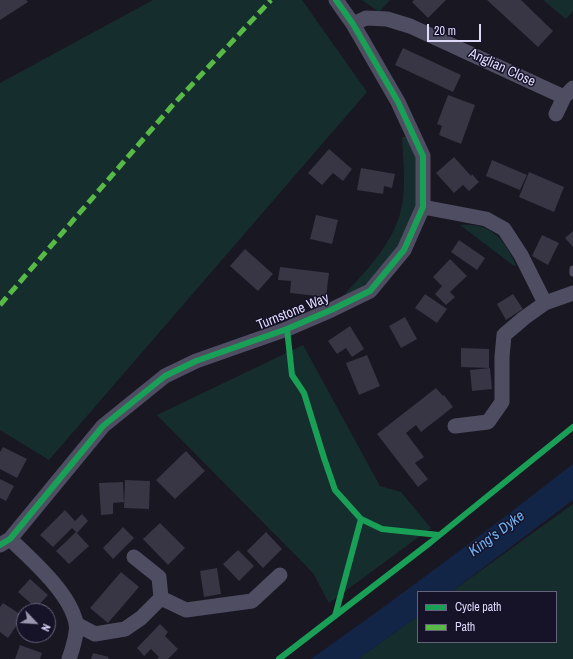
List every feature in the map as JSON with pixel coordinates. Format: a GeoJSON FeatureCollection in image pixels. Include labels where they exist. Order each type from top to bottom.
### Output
{"type":"FeatureCollection","features":[{"type":"Feature","properties":{"kind":"street"},"geometry":{"type":"LineString","coordinates":[[336,0],[353,24]]}},
{"type":"Feature","properties":{"kind":"street","name":"Anglian Close"},"geometry":{"type":"LineString","coordinates":[[353,24],[366,18],[387,19],[410,26],[569,93],[556,114]]}},
{"type":"Feature","properties":{"kind":"street","name":"Turnstone Way"},"geometry":{"type":"LineString","coordinates":[[5,542],[103,426],[165,376],[196,361],[287,329],[370,291],[404,250],[423,207],[423,156],[398,102],[353,24]]}},
{"type":"Feature","properties":{"kind":"street"},"geometry":{"type":"LineString","coordinates":[[423,207],[486,219],[504,229],[521,255],[545,303]]}},
{"type":"Feature","properties":{"kind":"street"},"geometry":{"type":"LineString","coordinates":[[456,426],[488,422],[502,402],[502,357],[504,335],[545,303],[573,293]]}},
{"type":"Feature","properties":{"kind":"street"},"geometry":{"type":"LineString","coordinates":[[5,542],[37,565],[67,601],[76,624],[72,652],[69,659]]}},
{"type":"Feature","properties":{"kind":"street"},"geometry":{"type":"LineString","coordinates":[[134,557],[159,578],[161,598]]}},
{"type":"Feature","properties":{"kind":"street"},"geometry":{"type":"LineString","coordinates":[[161,598],[186,610],[252,601],[280,575]]}},
{"type":"Feature","properties":{"kind":"street"},"geometry":{"type":"LineString","coordinates":[[76,624],[95,634],[125,629],[141,618],[161,598]]}},
{"type":"Feature","properties":{"kind":"green space"},"geometry":{"type":"Polygon","coordinates":[[[153,0],[302,0],[367,92],[49,460],[0,430],[0,83],[153,0]]]}},
{"type":"Feature","properties":{"kind":"green space"},"geometry":{"type":"Polygon","coordinates":[[[362,0],[390,0],[379,12],[362,0]]]}},
{"type":"Feature","properties":{"kind":"green space"},"geometry":{"type":"Polygon","coordinates":[[[543,0],[573,0],[573,11],[566,19],[543,0]]]}},
{"type":"Feature","properties":{"kind":"green space"},"geometry":{"type":"Polygon","coordinates":[[[402,137],[410,137],[417,159],[416,208],[402,242],[372,278],[363,286],[342,297],[379,255],[387,243],[399,218],[404,188],[402,137]]]}},
{"type":"Feature","properties":{"kind":"green space"},"geometry":{"type":"Polygon","coordinates":[[[460,225],[480,227],[495,234],[506,247],[516,265],[514,266],[460,225]]]}},
{"type":"Feature","properties":{"kind":"green space"},"geometry":{"type":"Polygon","coordinates":[[[303,345],[380,486],[401,492],[431,528],[329,603],[313,573],[157,415],[303,345]]]}},
{"type":"Feature","properties":{"kind":"green space"},"geometry":{"type":"Polygon","coordinates":[[[573,504],[573,659],[358,659],[417,617],[417,643],[557,643],[557,591],[452,591],[573,504]]]}},
{"type":"Feature","properties":{"kind":"water","name":"King's Dyke"},"geometry":{"type":"Polygon","coordinates":[[[573,464],[573,500],[452,591],[417,591],[417,617],[358,659],[311,659],[443,563],[573,464]]]}},
{"type":"Feature","properties":{"kind":"building"},"geometry":{"type":"Polygon","coordinates":[[[0,0],[26,0],[28,2],[0,20],[0,0]]]}},
{"type":"Feature","properties":{"kind":"building"},"geometry":{"type":"Polygon","coordinates":[[[414,0],[446,0],[428,18],[412,2],[414,0]]]}},
{"type":"Feature","properties":{"kind":"building"},"geometry":{"type":"Polygon","coordinates":[[[487,0],[521,0],[553,31],[538,47],[487,0]]]}},
{"type":"Feature","properties":{"kind":"building"},"geometry":{"type":"Polygon","coordinates":[[[403,48],[461,75],[453,92],[395,65],[403,48]]]}},
{"type":"Feature","properties":{"kind":"building"},"geometry":{"type":"Polygon","coordinates":[[[448,95],[475,105],[461,144],[439,135],[442,126],[437,124],[448,95]]]}},
{"type":"Feature","properties":{"kind":"building"},"geometry":{"type":"Polygon","coordinates":[[[329,149],[352,169],[343,181],[333,173],[322,185],[308,173],[329,149]]]}},
{"type":"Feature","properties":{"kind":"building"},"geometry":{"type":"Polygon","coordinates":[[[454,157],[471,176],[472,174],[479,182],[469,191],[463,185],[454,193],[436,173],[454,157]]]}},
{"type":"Feature","properties":{"kind":"building"},"geometry":{"type":"Polygon","coordinates":[[[492,160],[527,175],[520,190],[486,176],[492,160]]]}},
{"type":"Feature","properties":{"kind":"building"},"geometry":{"type":"Polygon","coordinates":[[[361,168],[395,174],[392,188],[384,186],[383,194],[357,190],[361,168]]]}},
{"type":"Feature","properties":{"kind":"building"},"geometry":{"type":"Polygon","coordinates":[[[529,172],[564,187],[554,212],[519,197],[529,172]]]}},
{"type":"Feature","properties":{"kind":"building"},"geometry":{"type":"Polygon","coordinates":[[[316,215],[338,220],[332,244],[310,239],[316,215]]]}},
{"type":"Feature","properties":{"kind":"building"},"geometry":{"type":"Polygon","coordinates":[[[573,231],[573,247],[565,238],[573,231]]]}},
{"type":"Feature","properties":{"kind":"building"},"geometry":{"type":"Polygon","coordinates":[[[542,235],[559,243],[548,265],[532,256],[542,235]]]}},
{"type":"Feature","properties":{"kind":"building"},"geometry":{"type":"Polygon","coordinates":[[[459,240],[485,258],[477,270],[451,252],[459,240]]]}},
{"type":"Feature","properties":{"kind":"building"},"geometry":{"type":"Polygon","coordinates":[[[245,249],[273,274],[258,291],[230,266],[245,249]]]}},
{"type":"Feature","properties":{"kind":"building"},"geometry":{"type":"Polygon","coordinates":[[[450,259],[467,276],[450,292],[455,297],[446,305],[435,294],[442,286],[433,277],[450,259]]]}},
{"type":"Feature","properties":{"kind":"building"},"geometry":{"type":"Polygon","coordinates":[[[280,267],[329,273],[326,297],[290,293],[291,281],[278,280],[280,267]]]}},
{"type":"Feature","properties":{"kind":"building"},"geometry":{"type":"Polygon","coordinates":[[[425,294],[447,309],[437,323],[415,308],[425,294]]]}},
{"type":"Feature","properties":{"kind":"building"},"geometry":{"type":"Polygon","coordinates":[[[513,294],[523,309],[506,320],[497,304],[513,294]]]}},
{"type":"Feature","properties":{"kind":"building"},"geometry":{"type":"Polygon","coordinates":[[[405,317],[417,339],[401,348],[389,326],[405,317]]]}},
{"type":"Feature","properties":{"kind":"building"},"geometry":{"type":"Polygon","coordinates":[[[350,326],[364,349],[352,357],[346,348],[337,354],[328,341],[350,326]]]}},
{"type":"Feature","properties":{"kind":"building"},"geometry":{"type":"Polygon","coordinates":[[[461,348],[489,349],[489,368],[461,367],[461,348]]]}},
{"type":"Feature","properties":{"kind":"building"},"geometry":{"type":"Polygon","coordinates":[[[367,355],[380,386],[359,395],[346,363],[367,355]]]}},
{"type":"Feature","properties":{"kind":"building"},"geometry":{"type":"Polygon","coordinates":[[[490,368],[492,389],[472,391],[470,370],[490,368]]]}},
{"type":"Feature","properties":{"kind":"building"},"geometry":{"type":"Polygon","coordinates":[[[436,388],[443,396],[444,395],[453,407],[421,432],[416,425],[406,433],[424,457],[415,463],[428,479],[418,487],[377,434],[436,388]]]}},
{"type":"Feature","properties":{"kind":"building"},"geometry":{"type":"Polygon","coordinates":[[[3,447],[27,459],[17,478],[0,469],[0,452],[3,447]]]}},
{"type":"Feature","properties":{"kind":"building"},"geometry":{"type":"Polygon","coordinates":[[[186,451],[205,471],[175,499],[156,480],[186,451]]]}},
{"type":"Feature","properties":{"kind":"building"},"geometry":{"type":"Polygon","coordinates":[[[0,479],[14,486],[6,501],[0,498],[0,479]]]}},
{"type":"Feature","properties":{"kind":"building"},"geometry":{"type":"Polygon","coordinates":[[[125,480],[150,481],[149,509],[124,508],[125,480]]]}},
{"type":"Feature","properties":{"kind":"building"},"geometry":{"type":"Polygon","coordinates":[[[123,482],[124,502],[113,503],[113,514],[101,515],[99,483],[123,482]]]}},
{"type":"Feature","properties":{"kind":"building"},"geometry":{"type":"Polygon","coordinates":[[[65,510],[75,521],[82,514],[88,521],[77,533],[72,528],[53,547],[40,535],[65,510]]]}},
{"type":"Feature","properties":{"kind":"building"},"geometry":{"type":"Polygon","coordinates":[[[160,523],[185,548],[168,565],[143,539],[160,523]]]}},
{"type":"Feature","properties":{"kind":"building"},"geometry":{"type":"Polygon","coordinates":[[[123,527],[134,538],[113,559],[103,548],[123,527]]]}},
{"type":"Feature","properties":{"kind":"building"},"geometry":{"type":"Polygon","coordinates":[[[76,532],[89,546],[69,564],[56,551],[76,532]]]}},
{"type":"Feature","properties":{"kind":"building"},"geometry":{"type":"Polygon","coordinates":[[[266,532],[282,549],[263,568],[247,551],[266,532]]]}},
{"type":"Feature","properties":{"kind":"building"},"geometry":{"type":"Polygon","coordinates":[[[238,550],[254,566],[239,581],[223,564],[238,550]]]}},
{"type":"Feature","properties":{"kind":"building"},"geometry":{"type":"Polygon","coordinates":[[[217,568],[221,594],[204,597],[200,571],[217,568]]]}},
{"type":"Feature","properties":{"kind":"building"},"geometry":{"type":"Polygon","coordinates":[[[121,572],[139,587],[108,623],[90,608],[121,572]]]}},
{"type":"Feature","properties":{"kind":"building"},"geometry":{"type":"Polygon","coordinates":[[[30,579],[48,595],[41,603],[30,603],[18,592],[30,579]]]}},
{"type":"Feature","properties":{"kind":"building"},"geometry":{"type":"Polygon","coordinates":[[[3,603],[16,611],[16,626],[8,638],[0,632],[0,607],[3,603]]]}},
{"type":"Feature","properties":{"kind":"building"},"geometry":{"type":"Polygon","coordinates":[[[160,624],[168,632],[165,636],[178,649],[168,659],[157,659],[159,657],[151,649],[144,656],[137,648],[160,624]]]}},
{"type":"Feature","properties":{"kind":"building"},"geometry":{"type":"Polygon","coordinates":[[[20,645],[42,653],[40,659],[15,659],[20,645]]]}},
{"type":"Feature","properties":{"kind":"building"},"geometry":{"type":"Polygon","coordinates":[[[93,653],[109,657],[108,659],[91,659],[93,653]]]}},
{"type":"Feature","properties":{"kind":"marked path"},"geometry":{"type":"LineString","coordinates":[[0,305],[171,107],[271,0]]}},
{"type":"Feature","properties":{"kind":"cycle path"},"geometry":{"type":"LineString","coordinates":[[0,545],[10,539],[103,426],[165,376],[196,361],[287,329],[370,291],[404,250],[423,207],[423,156],[398,102],[353,24],[336,0]]}},
{"type":"Feature","properties":{"kind":"cycle path"},"geometry":{"type":"LineString","coordinates":[[287,329],[292,375],[304,393],[335,490],[361,519],[335,616]]}},
{"type":"Feature","properties":{"kind":"cycle path"},"geometry":{"type":"LineString","coordinates":[[279,659],[431,542],[573,427]]}},
{"type":"Feature","properties":{"kind":"cycle path"},"geometry":{"type":"LineString","coordinates":[[361,519],[382,529],[439,535]]}}]}
